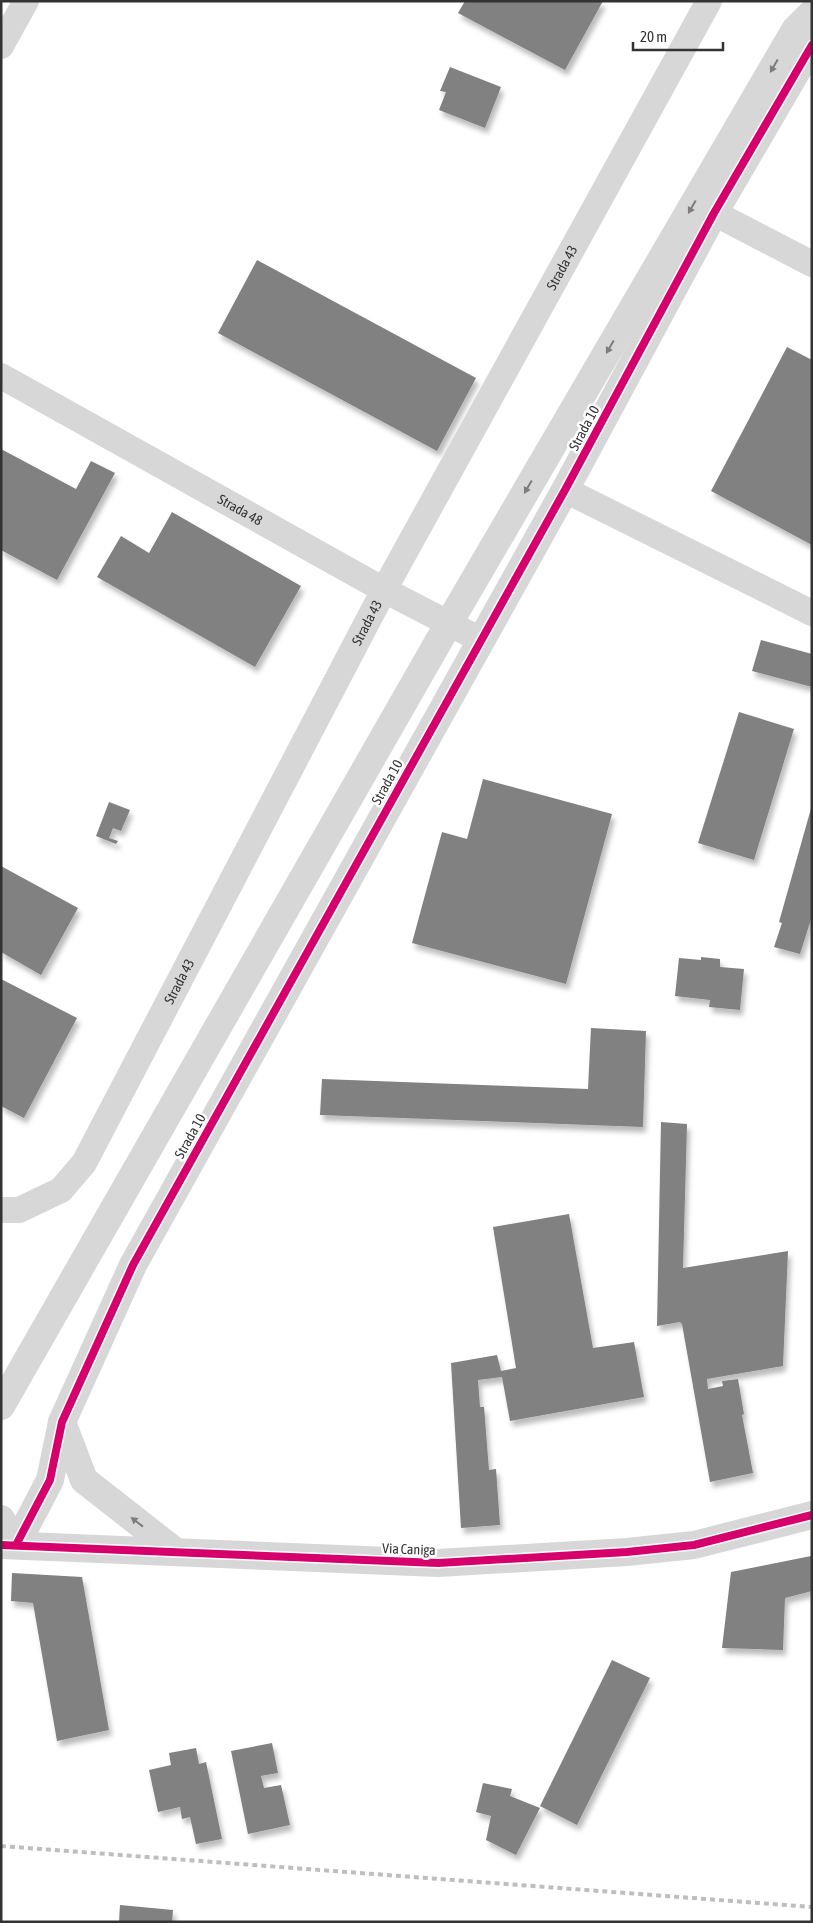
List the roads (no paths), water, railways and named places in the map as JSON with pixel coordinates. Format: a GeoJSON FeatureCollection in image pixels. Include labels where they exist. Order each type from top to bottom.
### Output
{"type":"FeatureCollection","features":[{"type":"Feature","properties":{"kind":"street"},"geometry":{"type":"LineString","coordinates":[[1,46],[26,1]]}},
{"type":"Feature","properties":{"kind":"street","name":"Strada 43"},"geometry":{"type":"LineString","coordinates":[[1,1210],[19,1210],[61,1190],[84,1163],[384,590],[709,1]]}},
{"type":"Feature","properties":{"kind":"street","name":"Strada 10"},"geometry":{"type":"LineString","coordinates":[[1,1406],[449,623],[795,30],[812,13]]}},
{"type":"Feature","properties":{"kind":"street","name":"Strada 10"},"geometry":{"type":"LineString","coordinates":[[9,1545],[50,1480],[62,1422],[133,1265],[565,490],[714,213],[812,45]]}},
{"type":"Feature","properties":{"kind":"street"},"geometry":{"type":"LineString","coordinates":[[714,213],[812,264]]}},
{"type":"Feature","properties":{"kind":"street","name":"Strada 48"},"geometry":{"type":"LineString","coordinates":[[1,376],[384,590],[481,640]]}},
{"type":"Feature","properties":{"kind":"street"},"geometry":{"type":"LineString","coordinates":[[565,490],[812,613]]}},
{"type":"Feature","properties":{"kind":"street"},"geometry":{"type":"LineString","coordinates":[[62,1422],[84,1480],[176,1552]]}},
{"type":"Feature","properties":{"kind":"street","name":"Via Caniga"},"geometry":{"type":"LineString","coordinates":[[9,1545],[438,1563],[627,1552],[694,1545],[812,1515]]}},
{"type":"Feature","properties":{"kind":"street"},"geometry":{"type":"LineString","coordinates":[[1,1519],[9,1545]]}},
{"type":"Feature","properties":{"kind":"railway"},"geometry":{"type":"LineString","coordinates":[[1,1846],[812,1907]]}}]}
